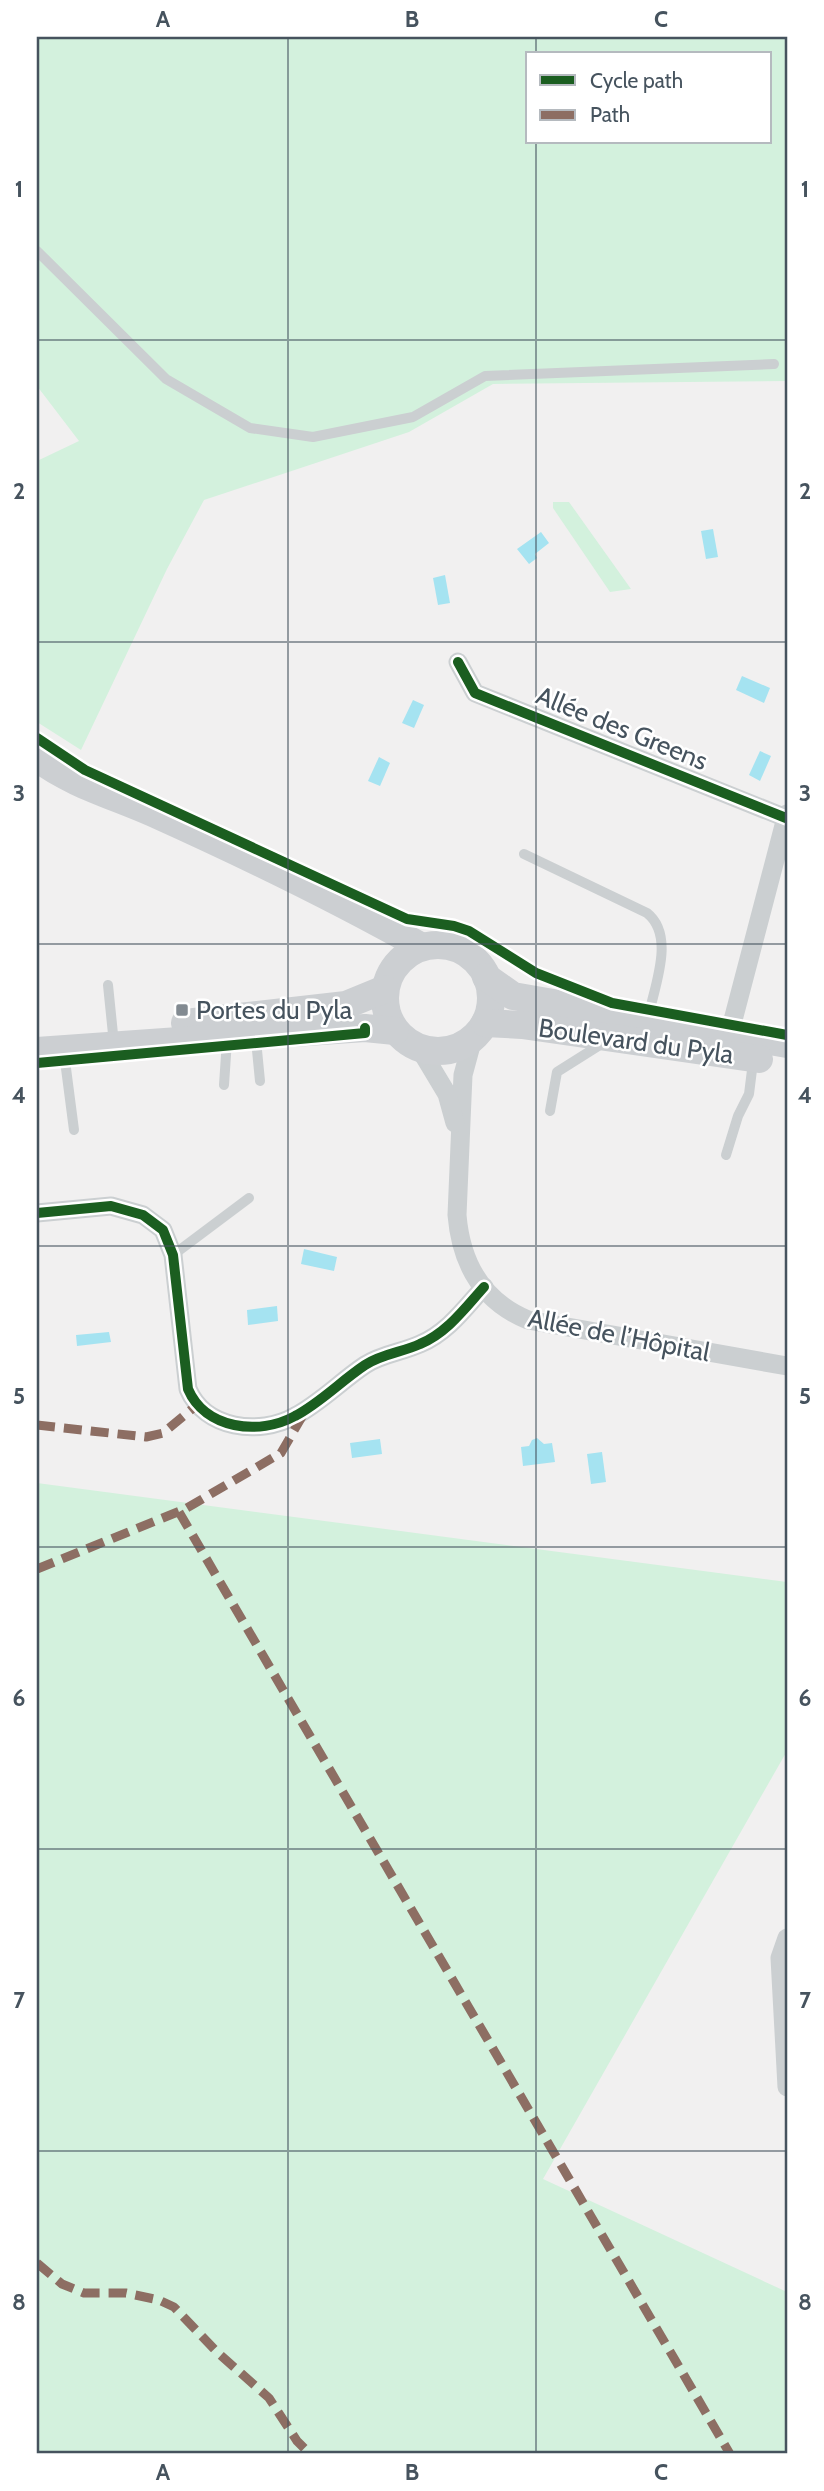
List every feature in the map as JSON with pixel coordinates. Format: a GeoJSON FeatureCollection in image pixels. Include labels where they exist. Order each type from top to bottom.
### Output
{"type":"FeatureCollection","features":[{"type":"Feature","properties":{"kind":"main road"},"geometry":{"type":"LineString","coordinates":[[37,758],[78,782],[153,813],[355,909],[422,947]]}},
{"type":"Feature","properties":{"kind":"main road"},"geometry":{"type":"LineString","coordinates":[[113,1038],[227,1038],[254,1025],[346,1005],[387,982],[398,962],[409,953],[422,947],[437,945],[459,950],[478,964],[486,977],[491,1000],[479,1031],[456,1048],[438,1051],[420,1049],[405,1041],[395,1031],[385,1009],[387,982],[384,952],[377,935],[355,909]]}},
{"type":"Feature","properties":{"kind":"main road","name":"Boulevard du Pyla"},"geometry":{"type":"LineString","coordinates":[[486,977],[513,996],[645,1031],[726,1044],[787,1044]]}},
{"type":"Feature","properties":{"kind":"main road"},"geometry":{"type":"LineString","coordinates":[[46,1047],[254,1025],[395,1031]]}},
{"type":"Feature","properties":{"kind":"main road","name":"Boulevard du Pyla"},"geometry":{"type":"LineString","coordinates":[[479,1031],[522,1025],[611,1038],[645,1031]]}},
{"type":"Feature","properties":{"kind":"main road","name":"Boulevard du Pyla"},"geometry":{"type":"LineString","coordinates":[[726,1044],[754,1058],[787,1063]]}},
{"type":"Feature","properties":{"kind":"street","name":"Allée des Greens"},"geometry":{"type":"LineString","coordinates":[[458,662],[475,693],[787,816]]}},
{"type":"Feature","properties":{"kind":"street"},"geometry":{"type":"LineString","coordinates":[[726,1044],[779,876],[787,816]]}},
{"type":"Feature","properties":{"kind":"street","name":"Allée de l’Hôpital"},"geometry":{"type":"LineString","coordinates":[[479,1031],[463,1075],[457,1215],[459,1237],[468,1263],[495,1301],[508,1312],[528,1320],[787,1366]]}},
{"type":"Feature","properties":{"kind":"street","name":"Allée de l’Hôpital"},"geometry":{"type":"LineString","coordinates":[[420,1049],[447,1094],[460,1144]]}},
{"type":"Feature","properties":{"kind":"street"},"geometry":{"type":"LineString","coordinates":[[37,1213],[111,1206],[132,1210],[163,1230],[173,1255],[188,1389],[192,1398],[210,1416],[234,1425],[272,1424],[295,1416],[366,1364],[418,1345],[439,1334],[484,1287]]}},
{"type":"Feature","properties":{"kind":"street"},"geometry":{"type":"LineString","coordinates":[[787,1938],[780,1958],[787,2087]]}},
{"type":"Feature","properties":{"kind":"lane"},"geometry":{"type":"LineString","coordinates":[[37,251],[166,379],[250,428],[313,437],[412,417],[485,376],[774,364]]}},
{"type":"Feature","properties":{"kind":"lane"},"geometry":{"type":"LineString","coordinates":[[524,854],[656,919],[660,928],[661,950],[645,1031]]}},
{"type":"Feature","properties":{"kind":"lane"},"geometry":{"type":"LineString","coordinates":[[108,985],[113,1038]]}},
{"type":"Feature","properties":{"kind":"lane"},"geometry":{"type":"LineString","coordinates":[[254,1025],[260,1081]]}},
{"type":"Feature","properties":{"kind":"lane"},"geometry":{"type":"LineString","coordinates":[[224,1085],[227,1038]]}},
{"type":"Feature","properties":{"kind":"lane"},"geometry":{"type":"LineString","coordinates":[[550,1111],[557,1072],[611,1038]]}},
{"type":"Feature","properties":{"kind":"lane"},"geometry":{"type":"LineString","coordinates":[[46,1047],[74,1130]]}},
{"type":"Feature","properties":{"kind":"lane"},"geometry":{"type":"LineString","coordinates":[[726,1155],[738,1116],[749,1094],[754,1058]]}},
{"type":"Feature","properties":{"kind":"lane"},"geometry":{"type":"LineString","coordinates":[[173,1255],[249,1198]]}},
{"type":"Feature","properties":{"kind":"green space"},"geometry":{"type":"Polygon","coordinates":[[[37,37],[787,37],[787,381],[493,384],[409,432],[204,500],[167,569],[81,750],[37,722],[37,461],[79,441],[37,386],[37,37]]]}},
{"type":"Feature","properties":{"kind":"green space"},"geometry":{"type":"Polygon","coordinates":[[[553,502],[569,502],[631,589],[610,592],[553,508],[553,502]]]}},
{"type":"Feature","properties":{"kind":"green space"},"geometry":{"type":"Polygon","coordinates":[[[37,1483],[787,1582],[787,1751],[543,2179],[787,2292],[787,2454],[37,2454],[37,1483]]]}},
{"type":"Feature","properties":{"kind":"water"},"geometry":{"type":"Polygon","coordinates":[[[713,529],[718,557],[706,559],[701,531],[713,529]]]}},
{"type":"Feature","properties":{"kind":"water"},"geometry":{"type":"Polygon","coordinates":[[[541,532],[549,543],[535,554],[537,558],[529,564],[517,549],[541,532]]]}},
{"type":"Feature","properties":{"kind":"water"},"geometry":{"type":"Polygon","coordinates":[[[445,575],[450,603],[438,605],[433,578],[445,575]]]}},
{"type":"Feature","properties":{"kind":"water"},"geometry":{"type":"Polygon","coordinates":[[[742,676],[770,688],[764,703],[736,690],[742,676]]]}},
{"type":"Feature","properties":{"kind":"water"},"geometry":{"type":"Polygon","coordinates":[[[413,700],[424,705],[414,728],[402,723],[413,700]]]}},
{"type":"Feature","properties":{"kind":"water"},"geometry":{"type":"Polygon","coordinates":[[[760,751],[771,756],[760,781],[749,775],[760,751]]]}},
{"type":"Feature","properties":{"kind":"water"},"geometry":{"type":"Polygon","coordinates":[[[379,757],[390,763],[380,786],[368,781],[379,757]]]}},
{"type":"Feature","properties":{"kind":"water"},"geometry":{"type":"Polygon","coordinates":[[[304,1249],[337,1257],[334,1271],[301,1264],[304,1249]]]}},
{"type":"Feature","properties":{"kind":"water"},"geometry":{"type":"Polygon","coordinates":[[[277,1306],[278,1321],[248,1325],[247,1310],[277,1306]]]}},
{"type":"Feature","properties":{"kind":"water"},"geometry":{"type":"Polygon","coordinates":[[[109,1332],[111,1342],[77,1346],[76,1335],[109,1332]]]}},
{"type":"Feature","properties":{"kind":"water"},"geometry":{"type":"Polygon","coordinates":[[[537,1438],[544,1444],[552,1443],[555,1462],[523,1466],[521,1447],[529,1446],[532,1440],[537,1438]]]}},
{"type":"Feature","properties":{"kind":"water"},"geometry":{"type":"Polygon","coordinates":[[[380,1439],[382,1454],[352,1458],[350,1443],[380,1439]]]}},
{"type":"Feature","properties":{"kind":"water"},"geometry":{"type":"Polygon","coordinates":[[[602,1452],[606,1482],[591,1484],[587,1454],[602,1452]]]}},
{"type":"Feature","properties":{"kind":"marked path"},"geometry":{"type":"LineString","coordinates":[[37,1425],[146,1437],[163,1433],[197,1405]]}},
{"type":"Feature","properties":{"kind":"marked path"},"geometry":{"type":"LineString","coordinates":[[37,1569],[185,1509],[281,1453],[303,1415]]}},
{"type":"Feature","properties":{"kind":"marked path"},"geometry":{"type":"LineString","coordinates":[[179,1512],[730,2454]]}},
{"type":"Feature","properties":{"kind":"marked path"},"geometry":{"type":"LineString","coordinates":[[37,2263],[62,2284],[84,2293],[126,2293],[159,2300],[174,2307],[217,2352],[269,2398],[297,2441],[310,2454]]}},
{"type":"Feature","properties":{"kind":"cycle path"},"geometry":{"type":"LineString","coordinates":[[458,662],[475,693],[786,818]]}},
{"type":"Feature","properties":{"kind":"cycle path"},"geometry":{"type":"LineString","coordinates":[[37,738],[85,770],[407,919],[469,931],[536,973],[612,1003],[787,1035]]}},
{"type":"Feature","properties":{"kind":"cycle path"},"geometry":{"type":"LineString","coordinates":[[37,1063],[365,1033],[365,1028]]}},
{"type":"Feature","properties":{"kind":"cycle path"},"geometry":{"type":"LineString","coordinates":[[37,1213],[111,1206],[143,1215],[163,1230],[173,1255],[188,1389],[207,1413],[234,1425],[265,1426],[295,1416],[371,1361],[413,1347],[439,1333],[484,1287]]}},
{"type":"Feature","properties":{"kind":"place","name":"Portes du Pyla"},"geometry":{"type":"Point","coordinates":[182,1010]}}]}
